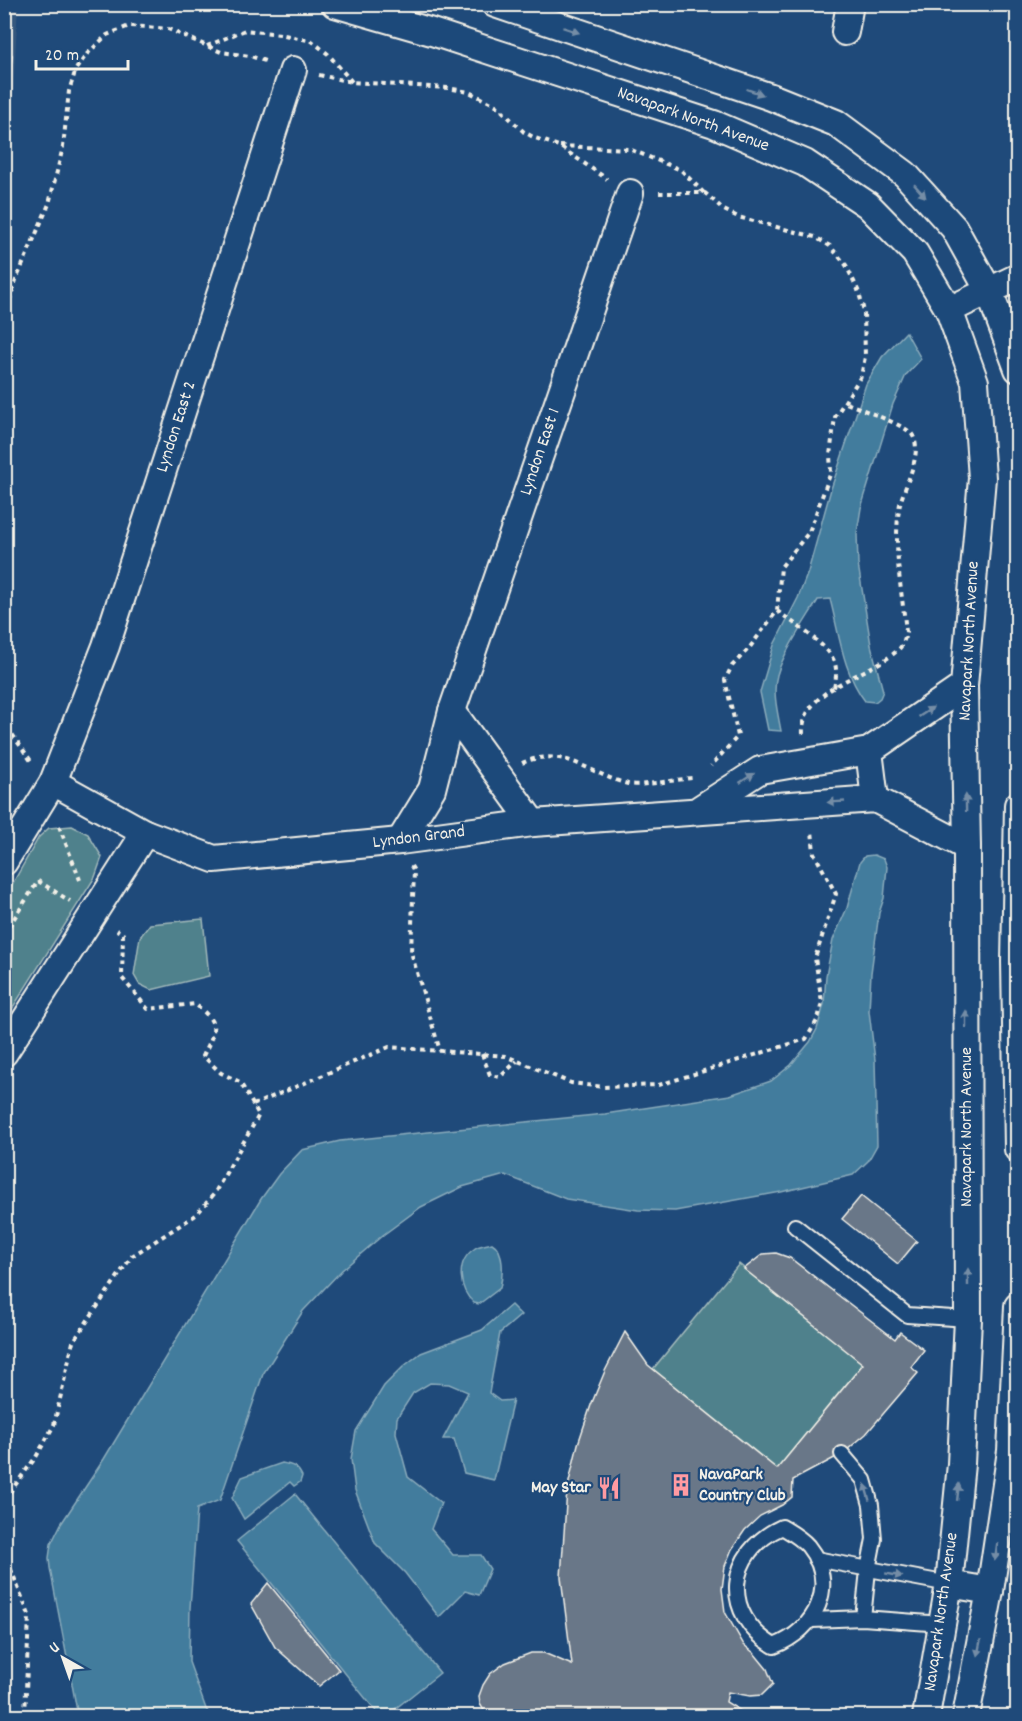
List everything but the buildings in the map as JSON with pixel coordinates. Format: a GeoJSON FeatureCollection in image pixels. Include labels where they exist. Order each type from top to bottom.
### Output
{"type":"FeatureCollection","features":[{"type":"Feature","properties":{"kind":"street","name":"Navapark North Avenue"},"geometry":{"type":"LineString","coordinates":[[335,4],[432,32],[714,124],[805,163],[868,205],[915,253],[949,310],[975,382],[982,478],[964,686],[967,847],[968,1319],[961,1464],[949,1584],[926,1716]]}},
{"type":"Feature","properties":{"kind":"street"},"geometry":{"type":"LineString","coordinates":[[845,32],[850,4]]}},
{"type":"Feature","properties":{"kind":"street"},"geometry":{"type":"LineString","coordinates":[[497,5],[771,97],[836,123],[905,174],[954,228],[989,291],[1017,369]]}},
{"type":"Feature","properties":{"kind":"street","name":"Lyndon East 2"},"geometry":{"type":"LineString","coordinates":[[4,862],[53,782],[106,646],[293,70]]}},
{"type":"Feature","properties":{"kind":"street","name":"Lyndon East 1"},"geometry":{"type":"LineString","coordinates":[[400,841],[432,789],[452,711],[630,193]]}},
{"type":"Feature","properties":{"kind":"street"},"geometry":{"type":"LineString","coordinates":[[949,310],[1017,277]]}},
{"type":"Feature","properties":{"kind":"street","name":"Lyndon Grand"},"geometry":{"type":"LineString","coordinates":[[698,810],[760,770],[869,751],[964,686]]}},
{"type":"Feature","properties":{"kind":"street"},"geometry":{"type":"LineString","coordinates":[[452,711],[533,823]]}},
{"type":"Feature","properties":{"kind":"street"},"geometry":{"type":"LineString","coordinates":[[869,751],[875,799],[967,847]]}},
{"type":"Feature","properties":{"kind":"street","name":"Lyndon Grand"},"geometry":{"type":"LineString","coordinates":[[53,782],[145,833],[214,859],[400,841],[533,823],[875,799]]}},
{"type":"Feature","properties":{"kind":"street"},"geometry":{"type":"LineString","coordinates":[[1017,805],[1017,1149]]}},
{"type":"Feature","properties":{"kind":"street"},"geometry":{"type":"LineString","coordinates":[[4,1053],[145,833]]}},
{"type":"Feature","properties":{"kind":"street"},"geometry":{"type":"LineString","coordinates":[[966,1716],[990,1591],[1011,1451],[1017,1306]]}},
{"type":"Feature","properties":{"kind":"street"},"geometry":{"type":"LineString","coordinates":[[949,1584],[990,1591]]}},
{"type":"Feature","properties":{"kind":"lane"},"geometry":{"type":"LineString","coordinates":[[795,1226],[907,1315],[968,1319]]}},
{"type":"Feature","properties":{"kind":"lane"},"geometry":{"type":"LineString","coordinates":[[842,1454],[864,1480],[871,1505],[874,1539],[863,1618]]}},
{"type":"Feature","properties":{"kind":"lane"},"geometry":{"type":"LineString","coordinates":[[782,1527],[796,1535],[808,1546],[821,1574],[822,1590],[819,1605],[812,1620],[789,1641],[774,1646],[753,1631],[745,1620],[737,1593],[741,1565],[758,1541],[782,1527]]}},
{"type":"Feature","properties":{"kind":"lane"},"geometry":{"type":"LineString","coordinates":[[816,1559],[949,1584]]}},
{"type":"Feature","properties":{"kind":"lane"},"geometry":{"type":"LineString","coordinates":[[812,1620],[863,1618],[942,1624]]}},
{"type":"Feature","properties":{"kind":"path"},"geometry":{"type":"LineString","coordinates":[[4,318],[16,280],[49,204],[63,147],[69,91],[76,69],[87,54],[107,35],[129,26],[168,29],[221,52],[250,56],[293,70],[352,82],[448,88],[469,92],[496,105],[524,132],[535,138],[559,146],[628,149],[681,170],[723,210],[738,217],[815,237],[830,246],[846,266],[858,290],[864,311],[866,357],[861,376],[835,417],[830,455],[831,472],[809,532],[781,567],[777,611],[750,647],[732,666],[725,680],[738,736],[758,751],[760,770]]}},
{"type":"Feature","properties":{"kind":"path"},"geometry":{"type":"LineString","coordinates":[[559,146],[598,174],[630,193],[705,193]]}},
{"type":"Feature","properties":{"kind":"path"},"geometry":{"type":"LineString","coordinates":[[804,737],[806,714],[818,700],[844,680],[900,648],[906,632],[896,527],[901,501],[916,455],[917,443],[910,431],[844,402]]}},
{"type":"Feature","properties":{"kind":"path"},"geometry":{"type":"LineString","coordinates":[[777,611],[824,648],[833,658],[837,674],[834,688]]}},
{"type":"Feature","properties":{"kind":"path"},"geometry":{"type":"LineString","coordinates":[[707,769],[738,736]]}},
{"type":"Feature","properties":{"kind":"path"},"geometry":{"type":"LineString","coordinates":[[497,773],[533,758],[556,756],[630,784],[700,777]]}},
{"type":"Feature","properties":{"kind":"path"},"geometry":{"type":"LineString","coordinates":[[252,1105],[389,1047],[506,1056],[571,1083],[603,1087],[659,1085],[806,1039],[818,1019],[822,1002],[814,958],[836,894],[814,854],[812,829],[801,830]]}},
{"type":"Feature","properties":{"kind":"path"},"geometry":{"type":"LineString","coordinates":[[400,841],[414,871],[411,952],[440,1051]]}},
{"type":"Feature","properties":{"kind":"path"},"geometry":{"type":"LineString","coordinates":[[4,934],[38,881],[123,934],[122,978],[148,1009],[195,1004],[210,1016],[214,1032],[203,1056],[221,1072],[240,1083],[259,1115],[214,1194],[196,1215],[132,1256],[74,1342],[54,1425],[36,1457],[4,1500]]}},
{"type":"Feature","properties":{"kind":"path"},"geometry":{"type":"LineString","coordinates":[[4,972],[10,975],[4,984]]}},
{"type":"Feature","properties":{"kind":"path"},"geometry":{"type":"LineString","coordinates":[[483,1054],[490,1075],[500,1077],[517,1061]]}},
{"type":"Feature","properties":{"kind":"path"},"geometry":{"type":"LineString","coordinates":[[4,1552],[29,1615],[25,1716]]}},
{"type":"Feature","properties":{"kind":"shaded area"},"geometry":{"type":"Polygon","coordinates":[[[5,5],[18,5],[5,235],[5,5]]]}},
{"type":"Feature","properties":{"kind":"shaded area"},"geometry":{"type":"Polygon","coordinates":[[[906,332],[921,359],[906,375],[893,404],[861,508],[857,533],[858,564],[871,645],[883,691],[875,702],[865,701],[847,665],[830,599],[818,600],[789,647],[777,675],[775,696],[781,731],[768,730],[760,692],[774,645],[798,598],[808,572],[831,489],[866,384],[882,357],[906,332]]]}},
{"type":"Feature","properties":{"kind":"shaded area"},"geometry":{"type":"Polygon","coordinates":[[[874,855],[884,859],[887,867],[871,973],[869,1011],[875,1060],[877,1145],[868,1161],[853,1175],[781,1192],[675,1211],[638,1210],[566,1199],[505,1175],[462,1187],[421,1207],[383,1235],[342,1270],[303,1311],[263,1374],[220,1500],[197,1509],[190,1608],[189,1662],[206,1709],[211,1716],[78,1716],[50,1568],[51,1544],[61,1524],[104,1459],[261,1199],[279,1174],[302,1150],[340,1141],[605,1114],[730,1095],[771,1081],[791,1065],[810,1042],[817,1029],[824,1004],[826,976],[833,940],[847,908],[860,862],[865,856],[874,855]]]}},
{"type":"Feature","properties":{"kind":"shaded area"},"geometry":{"type":"Polygon","coordinates":[[[492,1243],[501,1257],[500,1288],[479,1304],[474,1303],[462,1284],[464,1261],[476,1248],[492,1243]]]}},
{"type":"Feature","properties":{"kind":"shaded area"},"geometry":{"type":"Polygon","coordinates":[[[511,1305],[521,1315],[500,1333],[489,1393],[500,1401],[513,1400],[494,1480],[464,1473],[454,1439],[443,1439],[468,1392],[449,1384],[430,1383],[413,1393],[397,1418],[396,1433],[408,1477],[441,1503],[431,1529],[453,1555],[481,1555],[490,1569],[479,1595],[465,1591],[439,1617],[405,1573],[375,1543],[355,1490],[351,1459],[356,1431],[384,1386],[404,1366],[421,1353],[482,1330],[511,1305]]]}},
{"type":"Feature","properties":{"kind":"shaded area"},"geometry":{"type":"Polygon","coordinates":[[[282,1463],[298,1470],[302,1476],[300,1482],[294,1486],[290,1482],[244,1519],[232,1498],[242,1477],[282,1463]]]}},
{"type":"Feature","properties":{"kind":"shaded area"},"geometry":{"type":"Polygon","coordinates":[[[295,1494],[440,1673],[386,1716],[380,1716],[237,1541],[295,1494]]]}},
{"type":"Feature","properties":{"kind":"green space"},"geometry":{"type":"Polygon","coordinates":[[[72,826],[88,834],[102,857],[95,877],[5,1020],[5,897],[39,837],[49,828],[72,826]]]}},
{"type":"Feature","properties":{"kind":"green space"},"geometry":{"type":"Polygon","coordinates":[[[203,919],[209,976],[151,990],[139,984],[134,975],[140,937],[150,924],[203,919]]]}},
{"type":"Feature","properties":{"kind":"green space"},"geometry":{"type":"Polygon","coordinates":[[[739,1264],[863,1364],[777,1469],[653,1369],[739,1264]]]}},
{"type":"Feature","properties":{"kind":"place","name":"NavaPark Country Club"},"geometry":{"type":"Point","coordinates":[681,1485]}},
{"type":"Feature","properties":{"kind":"place","name":"May Star"},"geometry":{"type":"Point","coordinates":[609,1488]}}]}
